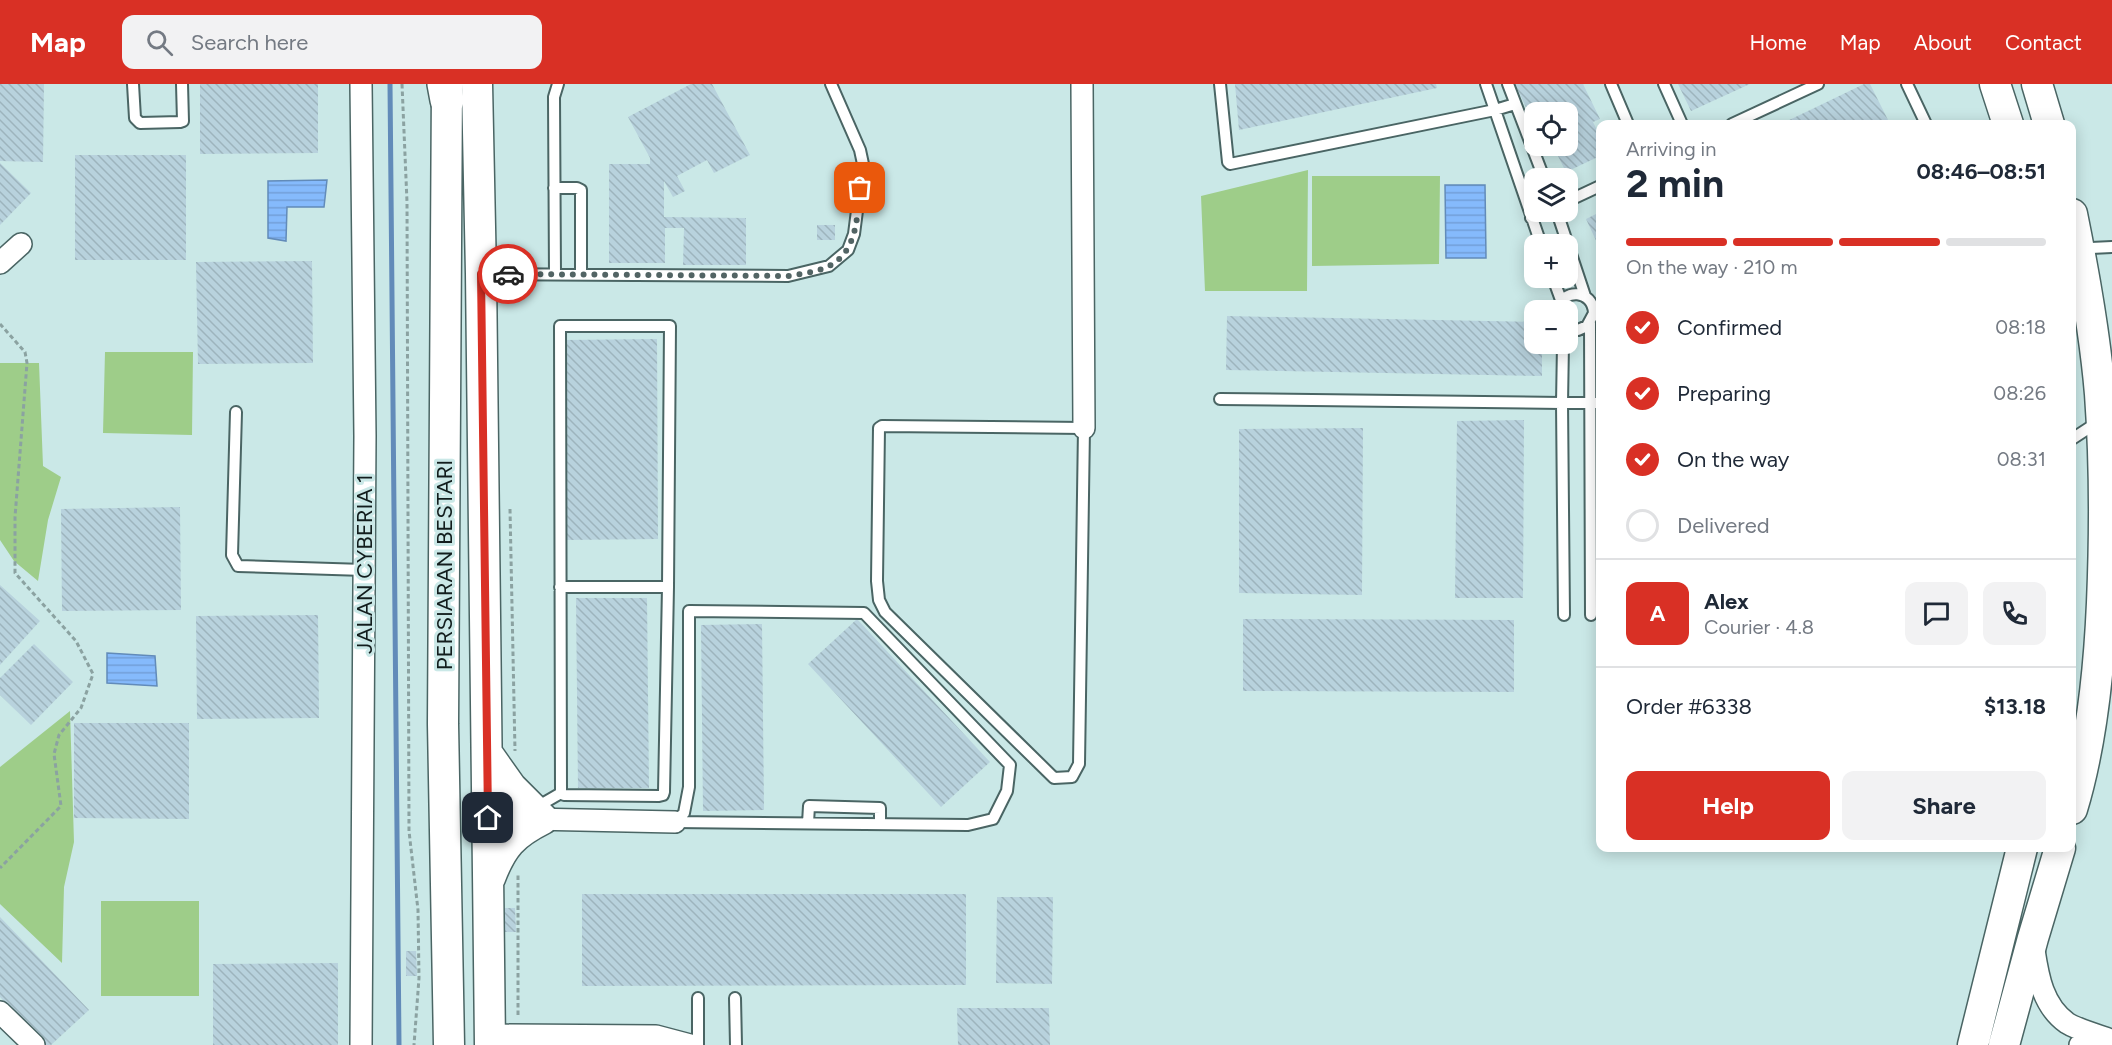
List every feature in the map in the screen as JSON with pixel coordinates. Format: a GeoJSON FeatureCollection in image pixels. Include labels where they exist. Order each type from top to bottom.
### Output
{"type":"FeatureCollection","features":[{"type":"Feature","properties":{"kind":"main road","name":"PERSIARAN BESTARI"},"geometry":{"type":"LineString","coordinates":[[477,84],[488,883],[499,1039]]}},
{"type":"Feature","properties":{"kind":"main road"},"geometry":{"type":"LineString","coordinates":[[2037,84],[2048,120]]}},
{"type":"Feature","properties":{"kind":"main road","name":"PERSIARAN BESTARI"},"geometry":{"type":"LineString","coordinates":[[446,89],[443,724],[449,1045]]}},
{"type":"Feature","properties":{"kind":"main road"},"geometry":{"type":"LineString","coordinates":[[2076,239],[2088,304],[2100,393],[2108,544],[2099,654],[2083,772],[2076,796]]}},
{"type":"Feature","properties":{"kind":"main road"},"geometry":{"type":"LineString","coordinates":[[443,724],[462,743],[465,809],[488,818]]}},
{"type":"Feature","properties":{"kind":"main road"},"geometry":{"type":"LineString","coordinates":[[487,753],[511,787],[538,814],[503,848],[488,883]]}},
{"type":"Feature","properties":{"kind":"main road"},"geometry":{"type":"LineString","coordinates":[[447,912],[461,898],[463,890],[464,833],[469,827],[488,818]]}},
{"type":"Feature","properties":{"kind":"main road"},"geometry":{"type":"LineString","coordinates":[[1972,1045],[2021,852]]}},
{"type":"Feature","properties":{"kind":"main road"},"geometry":{"type":"LineString","coordinates":[[2004,1045],[2059,852]]}},
{"type":"Feature","properties":{"kind":"street","name":"JALAN CYBERIA 1"},"geometry":{"type":"LineString","coordinates":[[361,84],[365,436],[361,1045]]}},
{"type":"Feature","properties":{"kind":"street"},"geometry":{"type":"LineString","coordinates":[[1082,84],[1084,428]]}},
{"type":"Feature","properties":{"kind":"street"},"geometry":{"type":"LineString","coordinates":[[0,263],[21,244]]}},
{"type":"Feature","properties":{"kind":"street"},"geometry":{"type":"LineString","coordinates":[[488,818],[604,809],[675,822]]}},
{"type":"Feature","properties":{"kind":"street"},"geometry":{"type":"LineString","coordinates":[[2033,938],[2039,981],[2051,1006],[2068,1023],[2110,1039]]}},
{"type":"Feature","properties":{"kind":"street"},"geometry":{"type":"LineString","coordinates":[[0,1011],[34,1045]]}},
{"type":"Feature","properties":{"kind":"street"},"geometry":{"type":"LineString","coordinates":[[499,1039],[656,1036],[690,1045]]}},
{"type":"Feature","properties":{"kind":"street"},"geometry":{"type":"LineString","coordinates":[[2080,1045],[2110,1039]]}},
{"type":"Feature","properties":{"kind":"lane"},"geometry":{"type":"LineString","coordinates":[[133,84],[135,118],[140,123],[180,123],[183,121],[182,84]]}},
{"type":"Feature","properties":{"kind":"lane"},"geometry":{"type":"LineString","coordinates":[[555,275],[554,97],[558,84]]}},
{"type":"Feature","properties":{"kind":"lane"},"geometry":{"type":"LineString","coordinates":[[481,274],[788,276],[829,266],[848,250],[854,234],[863,164],[860,150],[831,84]]}},
{"type":"Feature","properties":{"kind":"lane"},"geometry":{"type":"LineString","coordinates":[[1220,84],[1230,164],[1515,104]]}},
{"type":"Feature","properties":{"kind":"lane"},"geometry":{"type":"LineString","coordinates":[[1486,84],[1524,197]]}},
{"type":"Feature","properties":{"kind":"lane"},"geometry":{"type":"LineString","coordinates":[[1508,84],[1540,168]]}},
{"type":"Feature","properties":{"kind":"lane"},"geometry":{"type":"LineString","coordinates":[[1611,84],[1626,120]]}},
{"type":"Feature","properties":{"kind":"lane"},"geometry":{"type":"LineString","coordinates":[[1664,84],[1680,120]]}},
{"type":"Feature","properties":{"kind":"lane"},"geometry":{"type":"LineString","coordinates":[[1741,120],[1818,84]]}},
{"type":"Feature","properties":{"kind":"lane"},"geometry":{"type":"LineString","coordinates":[[1907,84],[1924,120]]}},
{"type":"Feature","properties":{"kind":"lane"},"geometry":{"type":"LineString","coordinates":[[554,188],[581,190],[581,275]]}},
{"type":"Feature","properties":{"kind":"lane"},"geometry":{"type":"LineString","coordinates":[[1578,196],[1596,188]]}},
{"type":"Feature","properties":{"kind":"lane"},"geometry":{"type":"LineString","coordinates":[[1560,222],[1585,296],[1594,308],[1590,327],[1595,403],[1591,615]]}},
{"type":"Feature","properties":{"kind":"lane"},"geometry":{"type":"LineString","coordinates":[[2077,245],[2091,248],[2112,247]]}},
{"type":"Feature","properties":{"kind":"lane"},"geometry":{"type":"LineString","coordinates":[[1564,300],[1571,294],[1585,296]]}},
{"type":"Feature","properties":{"kind":"lane"},"geometry":{"type":"LineString","coordinates":[[1578,329],[1590,327],[1596,316]]}},
{"type":"Feature","properties":{"kind":"lane"},"geometry":{"type":"LineString","coordinates":[[538,814],[561,793],[560,326],[670,326],[664,792],[663,795],[604,809],[561,793]]}},
{"type":"Feature","properties":{"kind":"lane"},"geometry":{"type":"LineString","coordinates":[[1563,354],[1564,615]]}},
{"type":"Feature","properties":{"kind":"lane"},"geometry":{"type":"LineString","coordinates":[[1220,399],[1595,403]]}},
{"type":"Feature","properties":{"kind":"lane"},"geometry":{"type":"LineString","coordinates":[[236,412],[232,555],[238,566],[364,570]]}},
{"type":"Feature","properties":{"kind":"lane"},"geometry":{"type":"LineString","coordinates":[[2076,437],[2101,421]]}},
{"type":"Feature","properties":{"kind":"lane"},"geometry":{"type":"LineString","coordinates":[[886,426],[1084,428],[1079,764],[1072,777],[1054,778],[885,612],[879,600],[877,581],[879,428],[886,426]]}},
{"type":"Feature","properties":{"kind":"lane"},"geometry":{"type":"LineString","coordinates":[[560,587],[668,586]]}},
{"type":"Feature","properties":{"kind":"lane"},"geometry":{"type":"LineString","coordinates":[[689,611],[864,613],[1010,765],[1007,792],[993,819],[969,825],[675,822],[684,813],[689,787],[689,611]]}},
{"type":"Feature","properties":{"kind":"lane"},"geometry":{"type":"LineString","coordinates":[[808,823],[809,806],[880,808],[880,824]]}},
{"type":"Feature","properties":{"kind":"lane"},"geometry":{"type":"LineString","coordinates":[[698,998],[698,1045]]}},
{"type":"Feature","properties":{"kind":"lane"},"geometry":{"type":"LineString","coordinates":[[735,998],[736,1045]]}},
{"type":"Feature","properties":{"kind":"path"},"geometry":{"type":"LineString","coordinates":[[402,84],[407,202],[409,831],[417,910],[419,978],[414,1045]]}},
{"type":"Feature","properties":{"kind":"path"},"geometry":{"type":"LineString","coordinates":[[0,324],[25,352],[27,363],[15,517],[15,573],[76,640],[93,674],[81,708],[59,735],[54,754],[61,806],[0,868]]}},
{"type":"Feature","properties":{"kind":"path"},"geometry":{"type":"LineString","coordinates":[[510,500],[516,774],[511,787]]}},
{"type":"Feature","properties":{"kind":"path"},"geometry":{"type":"LineString","coordinates":[[499,1039],[518,848],[513,838]]}},
{"type":"Feature","properties":{"kind":"green space"},"geometry":{"type":"Polygon","coordinates":[[[1308,170],[1307,291],[1205,291],[1201,196],[1308,170]]]}},
{"type":"Feature","properties":{"kind":"green space"},"geometry":{"type":"Polygon","coordinates":[[[1312,176],[1440,176],[1439,264],[1312,266],[1312,176]]]}},
{"type":"Feature","properties":{"kind":"green space"},"geometry":{"type":"Polygon","coordinates":[[[105,352],[193,352],[192,435],[103,433],[105,352]]]}},
{"type":"Feature","properties":{"kind":"green space"},"geometry":{"type":"Polygon","coordinates":[[[0,363],[39,363],[43,466],[61,477],[48,520],[38,581],[14,561],[0,540],[0,363]]]}},
{"type":"Feature","properties":{"kind":"green space"},"geometry":{"type":"Polygon","coordinates":[[[70,711],[74,842],[64,887],[62,963],[0,904],[0,767],[70,711]]]}},
{"type":"Feature","properties":{"kind":"green space"},"geometry":{"type":"Polygon","coordinates":[[[101,901],[199,901],[199,996],[101,996],[101,901]]]}},
{"type":"Feature","properties":{"kind":"water"},"geometry":{"type":"Polygon","coordinates":[[[327,180],[324,207],[287,207],[286,241],[268,238],[268,181],[327,180]]]}},
{"type":"Feature","properties":{"kind":"water"},"geometry":{"type":"Polygon","coordinates":[[[1445,185],[1485,185],[1486,258],[1446,258],[1445,185]]]}},
{"type":"Feature","properties":{"kind":"water"},"geometry":{"type":"Polygon","coordinates":[[[107,653],[155,656],[157,686],[107,683],[107,653]]]}},
{"type":"Feature","properties":{"kind":"building"},"geometry":{"type":"Polygon","coordinates":[[[0,84],[44,84],[43,162],[0,161],[0,84]]]}},
{"type":"Feature","properties":{"kind":"building"},"geometry":{"type":"Polygon","coordinates":[[[200,84],[318,84],[318,153],[200,154],[200,84]]]}},
{"type":"Feature","properties":{"kind":"building"},"geometry":{"type":"Polygon","coordinates":[[[691,84],[712,84],[750,155],[714,173],[707,160],[677,176],[685,191],[673,197],[664,181],[664,217],[746,218],[746,265],[683,265],[684,228],[665,228],[665,263],[609,263],[609,164],[650,164],[650,158],[628,117],[691,84]]]}},
{"type":"Feature","properties":{"kind":"building"},"geometry":{"type":"Polygon","coordinates":[[[1235,84],[1436,84],[1437,88],[1239,130],[1235,84]]]}},
{"type":"Feature","properties":{"kind":"building"},"geometry":{"type":"Polygon","coordinates":[[[1515,84],[1583,84],[1600,119],[1593,122],[1596,128],[1596,158],[1574,168],[1564,168],[1558,156],[1578,156],[1578,102],[1524,103],[1515,84]]]}},
{"type":"Feature","properties":{"kind":"building"},"geometry":{"type":"Polygon","coordinates":[[[1678,84],[1750,84],[1691,111],[1678,84]]]}},
{"type":"Feature","properties":{"kind":"building"},"geometry":{"type":"Polygon","coordinates":[[[1864,84],[1870,84],[1888,120],[1789,120],[1864,84]]]}},
{"type":"Feature","properties":{"kind":"building"},"geometry":{"type":"Polygon","coordinates":[[[75,155],[186,155],[186,260],[75,260],[75,155]]]}},
{"type":"Feature","properties":{"kind":"building"},"geometry":{"type":"Polygon","coordinates":[[[0,163],[31,193],[0,225],[0,163]]]}},
{"type":"Feature","properties":{"kind":"building"},"geometry":{"type":"Polygon","coordinates":[[[1596,214],[1596,240],[1586,219],[1596,214]]]}},
{"type":"Feature","properties":{"kind":"building"},"geometry":{"type":"Polygon","coordinates":[[[817,225],[835,225],[835,240],[817,240],[817,225]]]}},
{"type":"Feature","properties":{"kind":"building"},"geometry":{"type":"Polygon","coordinates":[[[312,261],[313,363],[198,364],[196,262],[312,261]]]}},
{"type":"Feature","properties":{"kind":"building"},"geometry":{"type":"Polygon","coordinates":[[[1227,316],[1524,322],[1524,354],[1542,354],[1542,376],[1226,370],[1227,316]]]}},
{"type":"Feature","properties":{"kind":"building"},"geometry":{"type":"Polygon","coordinates":[[[657,339],[658,539],[566,540],[565,340],[657,339]]]}},
{"type":"Feature","properties":{"kind":"building"},"geometry":{"type":"Polygon","coordinates":[[[1524,420],[1523,598],[1455,598],[1457,421],[1524,420]]]}},
{"type":"Feature","properties":{"kind":"building"},"geometry":{"type":"Polygon","coordinates":[[[1363,428],[1362,595],[1239,593],[1239,429],[1363,428]]]}},
{"type":"Feature","properties":{"kind":"building"},"geometry":{"type":"Polygon","coordinates":[[[180,507],[181,610],[62,611],[61,509],[180,507]]]}},
{"type":"Feature","properties":{"kind":"building"},"geometry":{"type":"Polygon","coordinates":[[[0,585],[40,621],[0,665],[0,585]]]}},
{"type":"Feature","properties":{"kind":"building"},"geometry":{"type":"Polygon","coordinates":[[[576,598],[647,598],[649,788],[578,788],[576,598]]]}},
{"type":"Feature","properties":{"kind":"building"},"geometry":{"type":"Polygon","coordinates":[[[318,615],[319,718],[197,719],[196,616],[318,615]]]}},
{"type":"Feature","properties":{"kind":"building"},"geometry":{"type":"Polygon","coordinates":[[[857,619],[990,762],[941,807],[808,664],[857,619]]]}},
{"type":"Feature","properties":{"kind":"building"},"geometry":{"type":"Polygon","coordinates":[[[1243,619],[1514,620],[1514,692],[1243,691],[1243,619]]]}},
{"type":"Feature","properties":{"kind":"building"},"geometry":{"type":"Polygon","coordinates":[[[762,624],[764,810],[703,811],[701,625],[762,624]]]}},
{"type":"Feature","properties":{"kind":"building"},"geometry":{"type":"Polygon","coordinates":[[[34,644],[73,682],[31,725],[0,695],[0,678],[34,644]]]}},
{"type":"Feature","properties":{"kind":"building"},"geometry":{"type":"Polygon","coordinates":[[[74,723],[189,723],[189,819],[74,818],[74,723]]]}},
{"type":"Feature","properties":{"kind":"building"},"geometry":{"type":"Polygon","coordinates":[[[582,894],[966,894],[966,985],[582,986],[582,894]]]}},
{"type":"Feature","properties":{"kind":"building"},"geometry":{"type":"Polygon","coordinates":[[[997,897],[1053,897],[1052,984],[996,983],[997,897]]]}},
{"type":"Feature","properties":{"kind":"building"},"geometry":{"type":"Polygon","coordinates":[[[505,908],[515,908],[516,932],[505,932],[505,908]]]}},
{"type":"Feature","properties":{"kind":"building"},"geometry":{"type":"Polygon","coordinates":[[[0,917],[89,1010],[51,1045],[46,1045],[0,997],[0,917]]]}},
{"type":"Feature","properties":{"kind":"building"},"geometry":{"type":"Polygon","coordinates":[[[406,951],[416,951],[417,976],[406,976],[406,951]]]}},
{"type":"Feature","properties":{"kind":"building"},"geometry":{"type":"Polygon","coordinates":[[[338,963],[338,1045],[213,1045],[213,964],[338,963]]]}},
{"type":"Feature","properties":{"kind":"building"},"geometry":{"type":"Polygon","coordinates":[[[957,1008],[1049,1008],[1050,1045],[958,1045],[957,1008]]]}},
{"type":"Feature","properties":{"kind":"waterway"},"geometry":{"type":"LineString","coordinates":[[390,84],[399,1045]]}},
{"type":"Feature","properties":{"kind":"way so far"},"geometry":{"type":"LineString","coordinates":[[508,274],[788,276],[806,273],[829,266],[848,250],[854,234],[860,188]]}},
{"type":"Feature","properties":{"kind":"route"},"geometry":{"type":"LineString","coordinates":[[488,818],[481,274],[508,274]]}}]}
